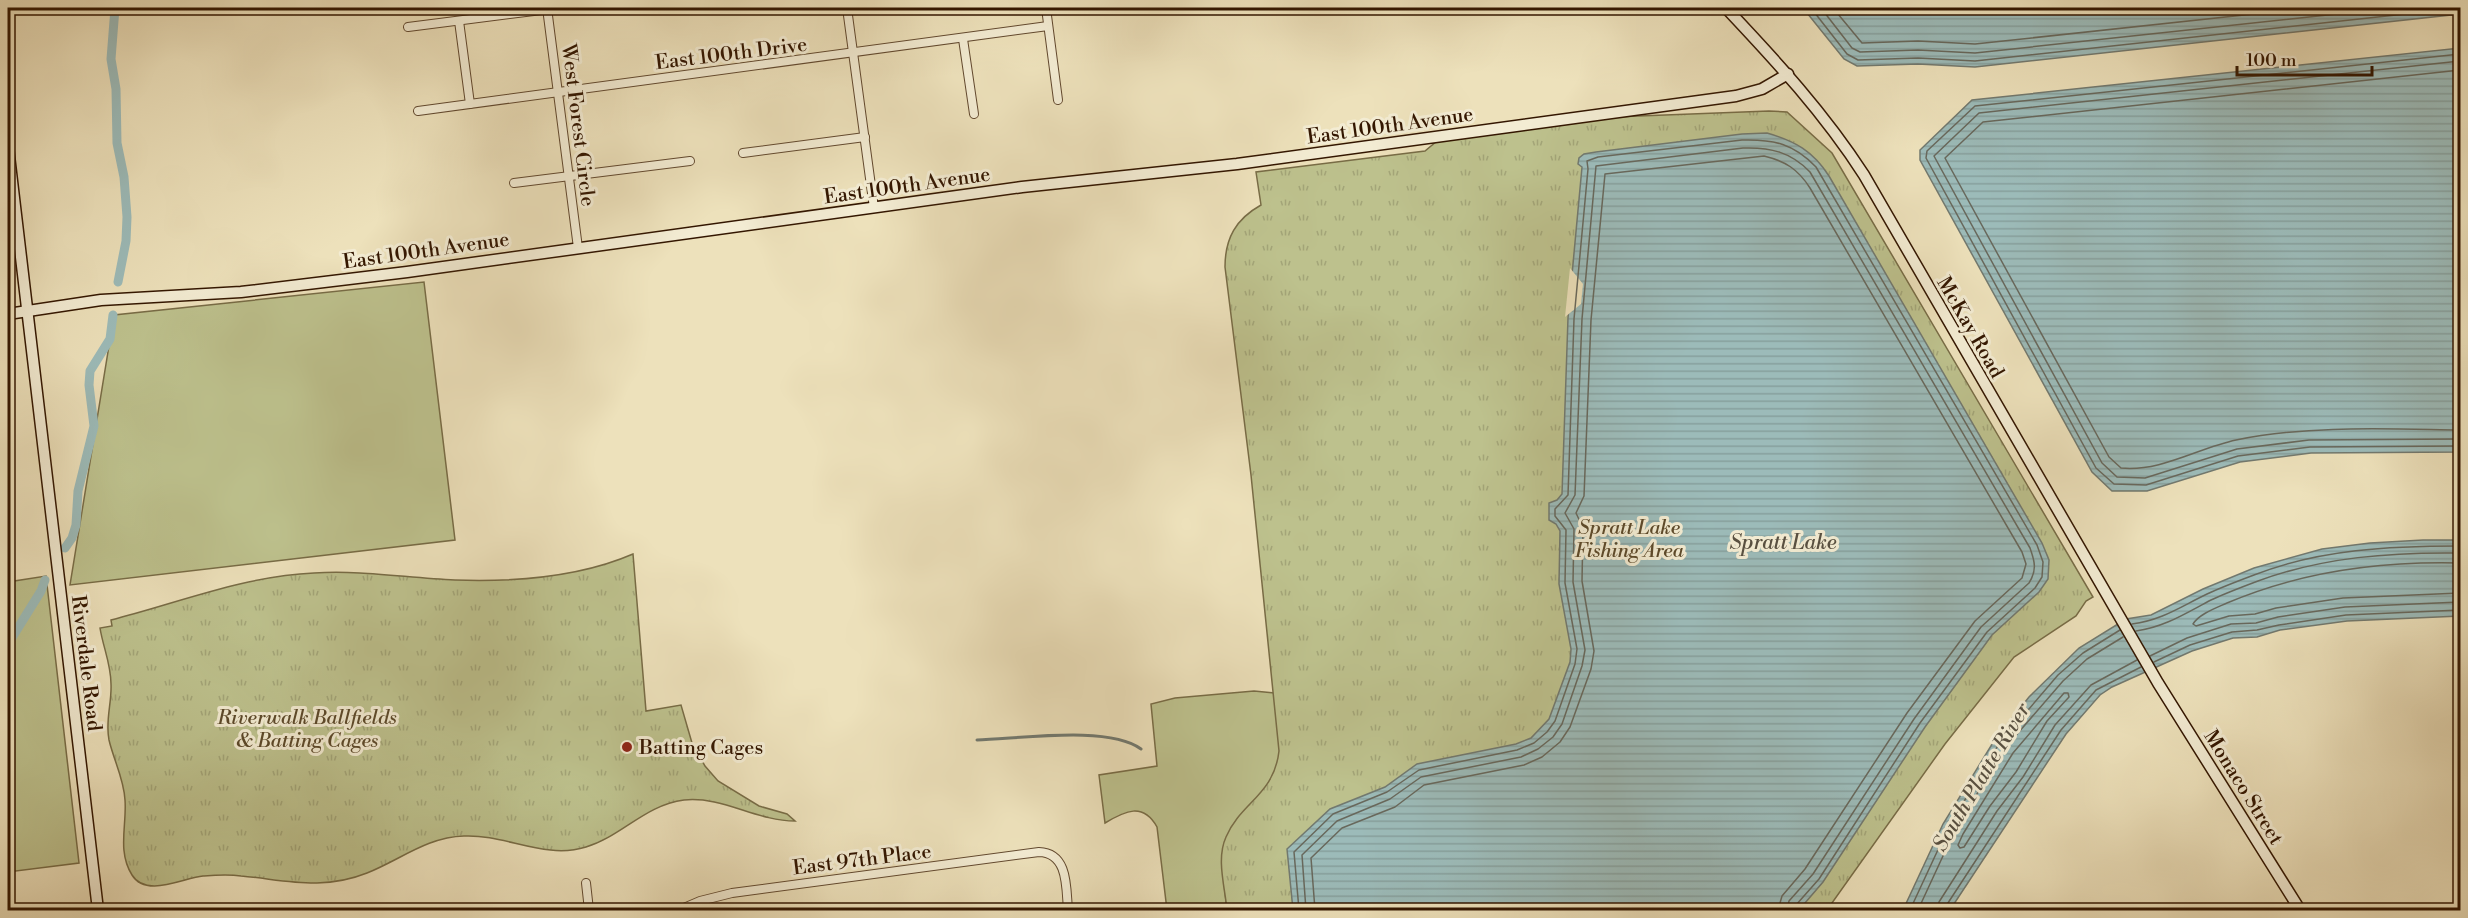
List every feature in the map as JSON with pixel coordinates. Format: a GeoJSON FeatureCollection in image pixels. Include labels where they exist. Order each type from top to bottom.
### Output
{"type":"FeatureCollection","features":[{"type":"Feature","properties":{"kind":"street","name":"West Forest Circle"},"geometry":{"type":"LineString","coordinates":[[547,8],[578,248]]}},
{"type":"Feature","properties":{"kind":"street"},"geometry":{"type":"LineString","coordinates":[[408,27],[558,8]]}},
{"type":"Feature","properties":{"kind":"street"},"geometry":{"type":"LineString","coordinates":[[847,8],[874,208]]}},
{"type":"Feature","properties":{"kind":"street"},"geometry":{"type":"LineString","coordinates":[[1046,8],[1058,100]]}},
{"type":"Feature","properties":{"kind":"street","name":"McKay Road"},"geometry":{"type":"LineString","coordinates":[[1726,8],[1788,74],[1838,134],[1864,175],[1998,411],[2158,684]]}},
{"type":"Feature","properties":{"kind":"street"},"geometry":{"type":"LineString","coordinates":[[459,21],[470,104]]}},
{"type":"Feature","properties":{"kind":"street","name":"East 100th Drive"},"geometry":{"type":"LineString","coordinates":[[418,111],[854,54],[1048,26]]}},
{"type":"Feature","properties":{"kind":"street"},"geometry":{"type":"LineString","coordinates":[[963,39],[974,114]]}},
{"type":"Feature","properties":{"kind":"street","name":"East 100th Avenue"},"geometry":{"type":"LineString","coordinates":[[8,314],[101,300],[241,292],[407,272],[1022,187],[1237,164],[1737,96],[1762,89],[1788,74]]}},
{"type":"Feature","properties":{"kind":"street"},"geometry":{"type":"LineString","coordinates":[[743,153],[865,136]]}},
{"type":"Feature","properties":{"kind":"street"},"geometry":{"type":"LineString","coordinates":[[8,147],[27,311]]}},
{"type":"Feature","properties":{"kind":"street"},"geometry":{"type":"LineString","coordinates":[[514,183],[690,161]]}},
{"type":"Feature","properties":{"kind":"street","name":"Riverdale Road"},"geometry":{"type":"LineString","coordinates":[[27,311],[38,420],[98,910]]}},
{"type":"Feature","properties":{"kind":"street","name":"Monaco Street"},"geometry":{"type":"LineString","coordinates":[[2158,684],[2300,910]]}},
{"type":"Feature","properties":{"kind":"street","name":"East 97th Place"},"geometry":{"type":"LineString","coordinates":[[684,909],[700,900],[732,893],[1040,852],[1052,855],[1062,863],[1068,910]]}},
{"type":"Feature","properties":{"kind":"street"},"geometry":{"type":"LineString","coordinates":[[575,910],[589,910],[586,883]]}},
{"type":"Feature","properties":{"kind":"green space","name":"Spratt Lake Fishing Area"},"geometry":{"type":"Polygon","coordinates":[[[1787,112],[1832,153],[2093,597],[2086,601],[2076,616],[2014,657],[1945,744],[1827,910],[1227,910],[1221,864],[1223,846],[1232,825],[1271,778],[1279,751],[1251,475],[1225,267],[1227,247],[1234,230],[1252,210],[1261,205],[1256,172],[1425,151],[1437,141],[1613,117],[1787,112]]]}},
{"type":"Feature","properties":{"kind":"green space"},"geometry":{"type":"Polygon","coordinates":[[[424,282],[455,540],[70,585],[114,315],[424,282]]]}},
{"type":"Feature","properties":{"kind":"green space","name":"Riverwalk Ballfields & Batting Cages"},"geometry":{"type":"Polygon","coordinates":[[[633,554],[646,711],[681,705],[692,743],[705,766],[718,781],[759,806],[787,814],[795,821],[767,817],[712,802],[684,800],[657,808],[599,842],[571,850],[540,849],[479,836],[464,836],[438,840],[367,873],[335,882],[304,883],[222,875],[203,876],[155,886],[138,882],[132,875],[127,866],[124,847],[124,792],[108,733],[111,677],[100,628],[112,626],[111,620],[211,591],[288,575],[350,573],[455,580],[523,579],[591,568],[633,554]]]}},
{"type":"Feature","properties":{"kind":"green space"},"geometry":{"type":"Polygon","coordinates":[[[46,576],[79,863],[8,872],[8,582],[46,576]]]}},
{"type":"Feature","properties":{"kind":"green space"},"geometry":{"type":"Polygon","coordinates":[[[1254,691],[1274,693],[1280,749],[1274,773],[1259,796],[1235,823],[1225,846],[1223,870],[1227,910],[1167,910],[1157,827],[1146,814],[1133,811],[1105,823],[1099,775],[1157,766],[1151,704],[1175,698],[1254,691]]]}},
{"type":"Feature","properties":{"kind":"water"},"geometry":{"type":"Polygon","coordinates":[[[1803,8],[2460,8],[2460,14],[1975,67],[1918,64],[1857,66],[1844,59],[1803,8]]]}},
{"type":"Feature","properties":{"kind":"water"},"geometry":{"type":"Polygon","coordinates":[[[2460,48],[2460,452],[2311,453],[2240,462],[2147,491],[2112,491],[2092,472],[1920,160],[1920,150],[1972,100],[2460,48]]]}},
{"type":"Feature","properties":{"kind":"water","name":"Spratt Lake"},"geometry":{"type":"Polygon","coordinates":[[[1767,133],[1802,148],[1823,167],[1829,176],[2042,543],[2049,560],[2048,579],[2039,592],[1992,635],[1925,727],[1823,882],[1799,910],[1293,910],[1287,849],[1330,809],[1385,787],[1417,764],[1516,744],[1531,738],[1549,719],[1570,662],[1571,649],[1559,584],[1560,531],[1556,524],[1549,520],[1549,503],[1557,500],[1562,494],[1568,318],[1582,167],[1578,164],[1579,158],[1584,154],[1596,152],[1767,133]]]}},
{"type":"Feature","properties":{"kind":"water","name":"South Platte River"},"geometry":{"type":"Polygon","coordinates":[[[2423,540],[2460,540],[2460,616],[2347,621],[2280,630],[2257,637],[2233,638],[2192,651],[2112,687],[2100,695],[2066,734],[1950,910],[1903,910],[1943,824],[1994,741],[2029,697],[2079,648],[2126,619],[2151,615],[2203,589],[2254,568],[2322,549],[2423,540]]]}},
{"type":"Feature","properties":{"kind":"pier"},"geometry":{"type":"Polygon","coordinates":[[[1570,268],[1583,284],[1581,304],[1565,317],[1570,268]]]}},
{"type":"Feature","properties":{"kind":"waterway"},"geometry":{"type":"LineString","coordinates":[[115,8],[111,59],[116,89],[117,143],[124,177],[127,217],[126,241],[118,282]]}},
{"type":"Feature","properties":{"kind":"waterway"},"geometry":{"type":"LineString","coordinates":[[65,548],[72,538],[76,525],[78,491],[94,426],[89,385],[90,371],[110,339],[113,315]]}},
{"type":"Feature","properties":{"kind":"waterway"},"geometry":{"type":"LineString","coordinates":[[8,644],[41,591],[45,580]]}},
{"type":"Feature","properties":{"kind":"waterway"},"geometry":{"type":"LineString","coordinates":[[977,740],[1086,735],[1108,737],[1141,749]]}},
{"type":"Feature","properties":{"kind":"place","name":"Batting Cages"},"geometry":{"type":"Point","coordinates":[627,747]}}]}
